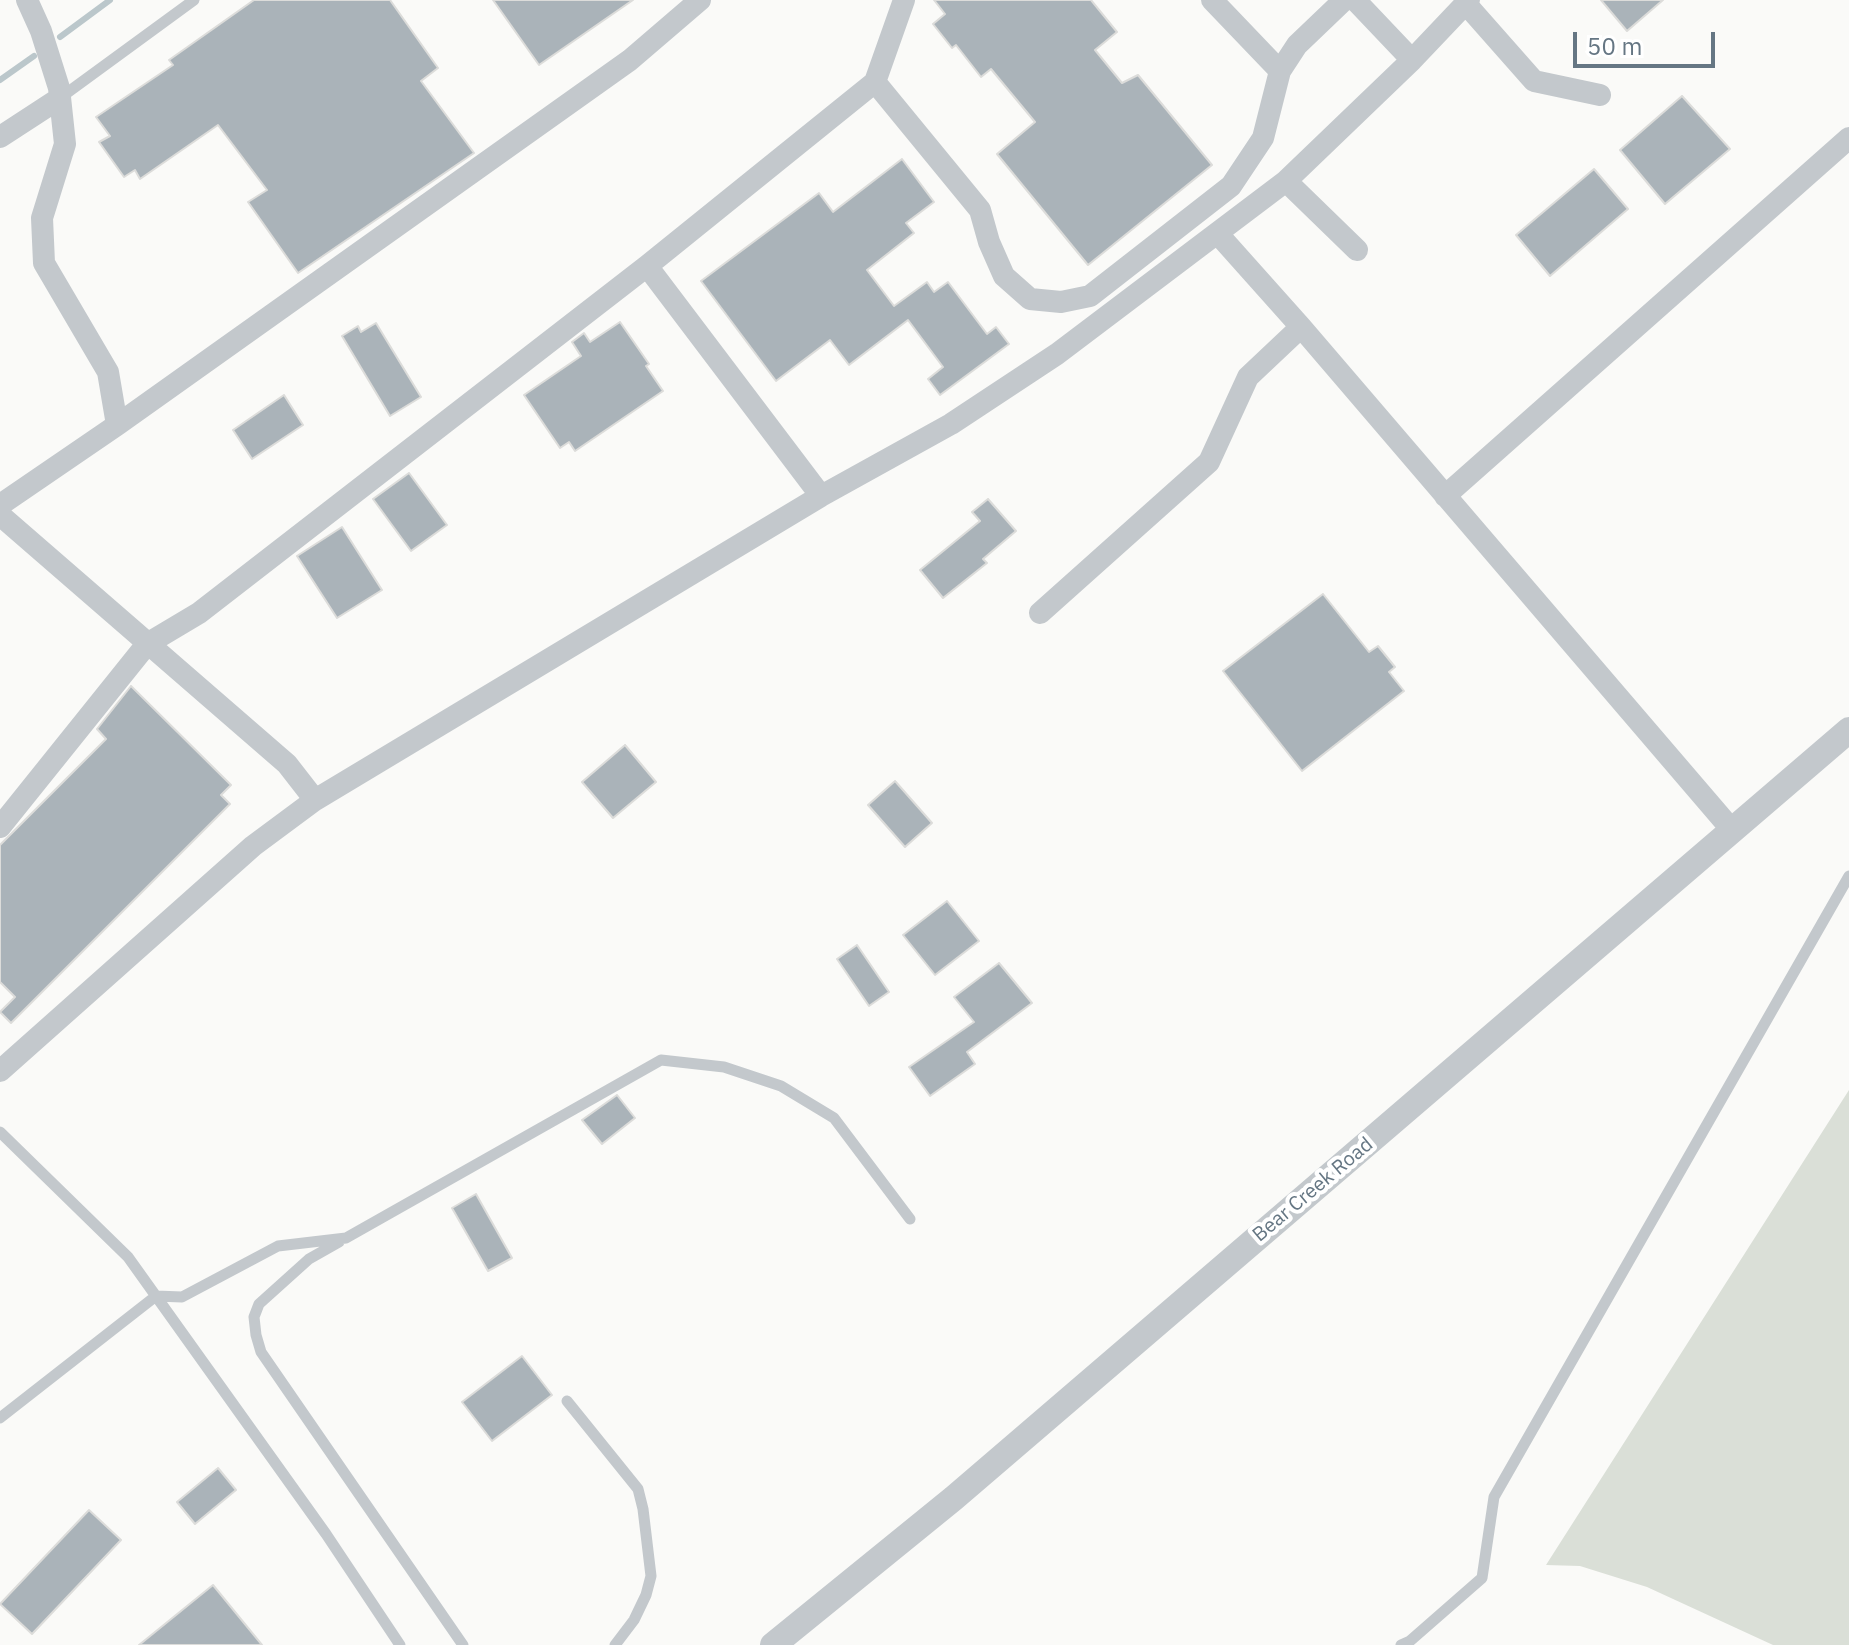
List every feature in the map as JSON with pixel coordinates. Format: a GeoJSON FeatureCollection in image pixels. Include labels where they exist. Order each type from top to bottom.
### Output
{"type":"FeatureCollection","features":[{"type":"Feature","properties":{"kind":"street"},"geometry":{"type":"LineString","coordinates":[[27,0],[50,57],[60,98],[65,144],[42,218],[44,263],[108,372],[117,425]]}},
{"type":"Feature","properties":{"kind":"street"},"geometry":{"type":"LineString","coordinates":[[0,505],[630,60],[699,0]]}},
{"type":"Feature","properties":{"kind":"street"},"geometry":{"type":"LineString","coordinates":[[0,827],[147,644],[199,613],[647,266],[875,82],[904,0]]}},
{"type":"Feature","properties":{"kind":"street"},"geometry":{"type":"LineString","coordinates":[[1212,0],[1280,71]]}},
{"type":"Feature","properties":{"kind":"street"},"geometry":{"type":"LineString","coordinates":[[875,82],[980,210],[989,242],[1004,276],[1030,299],[1061,302],[1090,296],[1231,186],[1263,138],[1280,71],[1297,45],[1344,0]]}},
{"type":"Feature","properties":{"kind":"street"},"geometry":{"type":"LineString","coordinates":[[1355,0],[1412,60]]}},
{"type":"Feature","properties":{"kind":"street"},"geometry":{"type":"LineString","coordinates":[[0,1071],[253,846],[315,800],[821,496],[951,424],[1057,354],[1286,181],[1468,2],[1534,81],[1600,95]]}},
{"type":"Feature","properties":{"kind":"street"},"geometry":{"type":"LineString","coordinates":[[0,137],[60,98]]}},
{"type":"Feature","properties":{"kind":"street"},"geometry":{"type":"LineString","coordinates":[[1445,496],[1849,138]]}},
{"type":"Feature","properties":{"kind":"street"},"geometry":{"type":"LineString","coordinates":[[1286,181],[1357,250]]}},
{"type":"Feature","properties":{"kind":"street"},"geometry":{"type":"LineString","coordinates":[[1218,234],[1732,830]]}},
{"type":"Feature","properties":{"kind":"street"},"geometry":{"type":"LineString","coordinates":[[647,266],[821,496]]}},
{"type":"Feature","properties":{"kind":"street"},"geometry":{"type":"LineString","coordinates":[[1040,613],[1209,462],[1248,377],[1301,327]]}},
{"type":"Feature","properties":{"kind":"street"},"geometry":{"type":"LineString","coordinates":[[0,515],[287,764],[315,800]]}},
{"type":"Feature","properties":{"kind":"street","name":"Bear Creek Road"},"geometry":{"type":"LineString","coordinates":[[773,1645],[954,1498],[1849,730]]}},
{"type":"Feature","properties":{"kind":"lane"},"geometry":{"type":"LineString","coordinates":[[60,98],[194,0]]}},
{"type":"Feature","properties":{"kind":"lane"},"geometry":{"type":"LineString","coordinates":[[1401,1645],[1410,1641],[1482,1578],[1494,1497],[1849,876]]}},
{"type":"Feature","properties":{"kind":"lane"},"geometry":{"type":"LineString","coordinates":[[463,1645],[261,1352],[254,1317],[259,1304],[309,1259],[661,1060],[724,1067],[781,1086],[834,1118],[910,1219]]}},
{"type":"Feature","properties":{"kind":"lane"},"geometry":{"type":"LineString","coordinates":[[0,1132],[128,1257],[326,1534],[400,1645]]}},
{"type":"Feature","properties":{"kind":"lane"},"geometry":{"type":"LineString","coordinates":[[0,1418],[156,1296],[182,1297],[278,1246],[346,1238]]}},
{"type":"Feature","properties":{"kind":"lane"},"geometry":{"type":"LineString","coordinates":[[567,1401],[638,1489],[648,1533],[651,1576],[646,1595],[634,1620],[615,1645]]}},
{"type":"Feature","properties":{"kind":"shaded area"},"geometry":{"type":"Polygon","coordinates":[[[1849,1090],[1849,1645],[1773,1645],[1647,1587],[1580,1566],[1546,1565],[1849,1090]]]}},
{"type":"Feature","properties":{"kind":"building"},"geometry":{"type":"Polygon","coordinates":[[[254,0],[390,0],[438,68],[421,81],[474,153],[298,273],[248,202],[267,190],[218,125],[140,179],[135,170],[124,177],[99,142],[110,136],[96,117],[173,65],[169,60],[254,0]]]}},
{"type":"Feature","properties":{"kind":"building"},"geometry":{"type":"Polygon","coordinates":[[[493,0],[633,0],[539,65],[493,0]]]}},
{"type":"Feature","properties":{"kind":"building"},"geometry":{"type":"Polygon","coordinates":[[[934,0],[1091,0],[1117,32],[1095,50],[1122,83],[1138,75],[1212,165],[1088,265],[997,154],[1035,122],[991,69],[981,77],[956,45],[952,48],[933,24],[945,14],[934,0]]]}},
{"type":"Feature","properties":{"kind":"building"},"geometry":{"type":"Polygon","coordinates":[[[1601,0],[1663,0],[1627,31],[1601,0]]]}},
{"type":"Feature","properties":{"kind":"building"},"geometry":{"type":"Polygon","coordinates":[[[1682,96],[1730,149],[1665,204],[1620,150],[1682,96]]]}},
{"type":"Feature","properties":{"kind":"building"},"geometry":{"type":"Polygon","coordinates":[[[902,159],[934,202],[906,223],[914,233],[867,270],[894,306],[927,282],[934,292],[948,282],[987,334],[996,327],[1009,344],[940,395],[928,379],[943,367],[908,320],[849,365],[830,340],[776,381],[701,281],[819,193],[833,212],[902,159]]]}},
{"type":"Feature","properties":{"kind":"building"},"geometry":{"type":"Polygon","coordinates":[[[1594,169],[1628,209],[1550,276],[1516,235],[1594,169]]]}},
{"type":"Feature","properties":{"kind":"building"},"geometry":{"type":"Polygon","coordinates":[[[620,322],[663,391],[575,451],[569,442],[560,448],[524,395],[581,356],[572,342],[584,333],[590,342],[620,322]]]}},
{"type":"Feature","properties":{"kind":"building"},"geometry":{"type":"Polygon","coordinates":[[[376,323],[421,397],[390,416],[342,336],[358,326],[361,332],[376,323]]]}},
{"type":"Feature","properties":{"kind":"building"},"geometry":{"type":"Polygon","coordinates":[[[284,395],[303,425],[252,459],[233,430],[284,395]]]}},
{"type":"Feature","properties":{"kind":"building"},"geometry":{"type":"Polygon","coordinates":[[[409,473],[447,525],[411,551],[373,499],[409,473]]]}},
{"type":"Feature","properties":{"kind":"building"},"geometry":{"type":"Polygon","coordinates":[[[988,499],[1016,531],[983,559],[987,563],[943,598],[920,570],[980,521],[972,512],[988,499]]]}},
{"type":"Feature","properties":{"kind":"building"},"geometry":{"type":"Polygon","coordinates":[[[342,527],[382,590],[337,618],[297,556],[342,527]]]}},
{"type":"Feature","properties":{"kind":"building"},"geometry":{"type":"Polygon","coordinates":[[[1323,594],[1369,652],[1378,646],[1395,667],[1389,672],[1404,691],[1302,771],[1223,671],[1323,594]]]}},
{"type":"Feature","properties":{"kind":"building"},"geometry":{"type":"Polygon","coordinates":[[[131,686],[231,785],[221,795],[230,804],[11,1023],[0,1012],[15,997],[0,982],[0,845],[106,739],[97,729],[131,686]]]}},
{"type":"Feature","properties":{"kind":"building"},"geometry":{"type":"Polygon","coordinates":[[[625,745],[656,782],[613,818],[582,782],[625,745]]]}},
{"type":"Feature","properties":{"kind":"building"},"geometry":{"type":"Polygon","coordinates":[[[895,781],[932,823],[905,847],[868,805],[895,781]]]}},
{"type":"Feature","properties":{"kind":"building"},"geometry":{"type":"Polygon","coordinates":[[[947,901],[979,941],[935,975],[903,935],[947,901]]]}},
{"type":"Feature","properties":{"kind":"building"},"geometry":{"type":"Polygon","coordinates":[[[857,945],[889,992],[869,1006],[837,959],[857,945]]]}},
{"type":"Feature","properties":{"kind":"building"},"geometry":{"type":"Polygon","coordinates":[[[999,963],[1032,1003],[967,1052],[975,1064],[930,1096],[909,1067],[974,1022],[954,997],[999,963]]]}},
{"type":"Feature","properties":{"kind":"building"},"geometry":{"type":"Polygon","coordinates":[[[617,1095],[635,1118],[602,1144],[582,1120],[617,1095]]]}},
{"type":"Feature","properties":{"kind":"building"},"geometry":{"type":"Polygon","coordinates":[[[476,1194],[512,1258],[488,1271],[452,1208],[476,1194]]]}},
{"type":"Feature","properties":{"kind":"building"},"geometry":{"type":"Polygon","coordinates":[[[522,1356],[552,1395],[492,1441],[462,1402],[522,1356]]]}},
{"type":"Feature","properties":{"kind":"building"},"geometry":{"type":"Polygon","coordinates":[[[218,1468],[236,1490],[195,1524],[177,1502],[218,1468]]]}},
{"type":"Feature","properties":{"kind":"building"},"geometry":{"type":"Polygon","coordinates":[[[89,1510],[121,1540],[32,1634],[0,1604],[89,1510]]]}},
{"type":"Feature","properties":{"kind":"building"},"geometry":{"type":"Polygon","coordinates":[[[213,1585],[262,1645],[139,1645],[213,1585]]]}},
{"type":"Feature","properties":{"kind":"waterway"},"geometry":{"type":"LineString","coordinates":[[60,37],[110,0]]}},
{"type":"Feature","properties":{"kind":"waterway"},"geometry":{"type":"LineString","coordinates":[[0,80],[34,56]]}}]}
